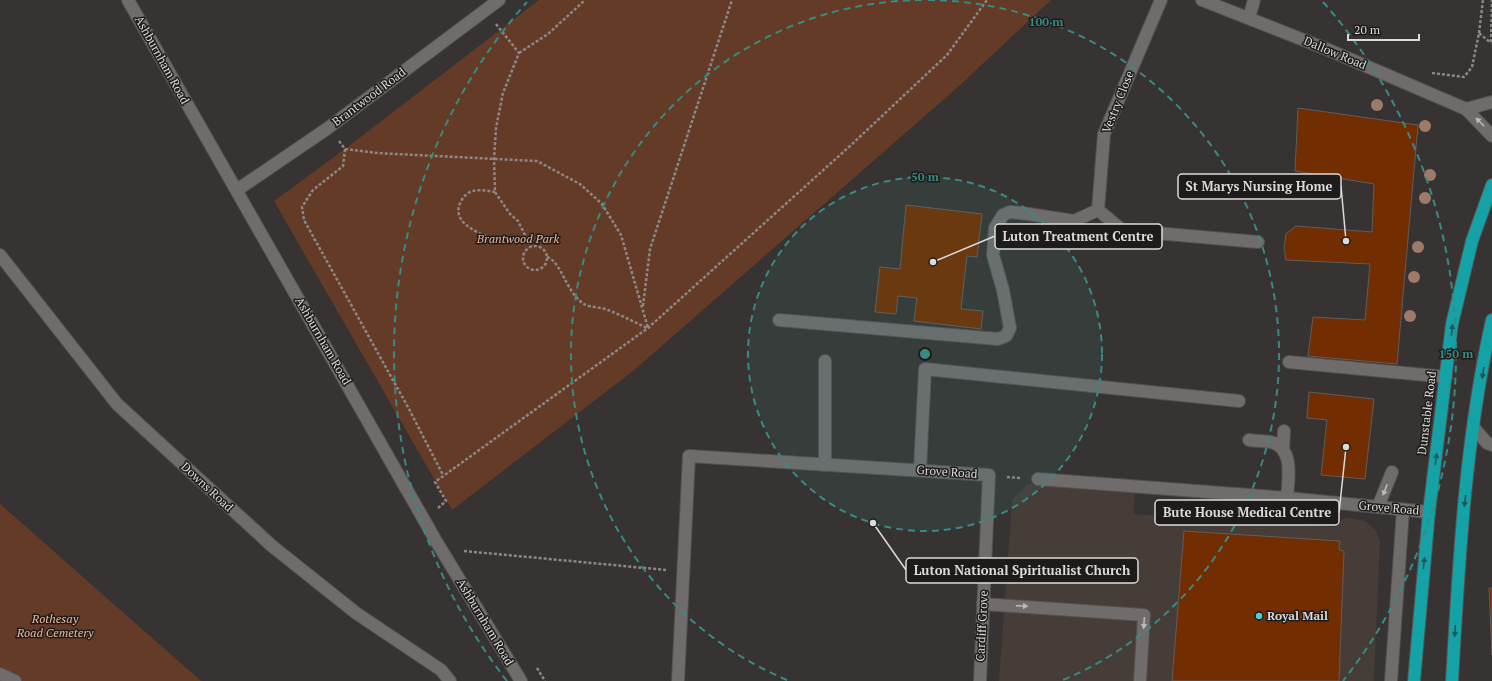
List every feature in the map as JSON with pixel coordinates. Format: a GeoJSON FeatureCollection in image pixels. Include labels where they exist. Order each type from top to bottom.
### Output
{"type":"FeatureCollection","features":[{"type":"Feature","properties":{"kind":"highway","name":"Dunstable Road"},"geometry":{"type":"LineString","coordinates":[[1414,681],[1429,512],[1452,324],[1472,241],[1492,185]]}},
{"type":"Feature","properties":{"kind":"highway"},"geometry":{"type":"LineString","coordinates":[[1452,681],[1460,537],[1474,428],[1492,320]]}},
{"type":"Feature","properties":{"kind":"street","name":"Ashburnham Road"},"geometry":{"type":"LineString","coordinates":[[128,0],[441,548],[521,681]]}},
{"type":"Feature","properties":{"kind":"street","name":"Brantwood Road"},"geometry":{"type":"LineString","coordinates":[[237,190],[328,128],[499,0]]}},
{"type":"Feature","properties":{"kind":"street","name":"Vestry Close"},"geometry":{"type":"LineString","coordinates":[[1098,210],[1104,134],[1161,0]]}},
{"type":"Feature","properties":{"kind":"street","name":"Dallow Road"},"geometry":{"type":"LineString","coordinates":[[1202,0],[1249,18],[1466,109],[1492,136]]}},
{"type":"Feature","properties":{"kind":"street"},"geometry":{"type":"LineString","coordinates":[[1249,18],[1254,0]]}},
{"type":"Feature","properties":{"kind":"street"},"geometry":{"type":"LineString","coordinates":[[1466,109],[1492,102]]}},
{"type":"Feature","properties":{"kind":"street"},"geometry":{"type":"LineString","coordinates":[[779,320],[998,339],[1006,336],[1010,328],[1003,290],[993,255],[995,228],[1003,215],[1010,212],[1074,221],[1098,210],[1122,230],[1258,242]]}},
{"type":"Feature","properties":{"kind":"street","name":"Downs Road"},"geometry":{"type":"LineString","coordinates":[[0,254],[117,404],[272,546],[356,613],[441,670],[450,681]]}},
{"type":"Feature","properties":{"kind":"street"},"geometry":{"type":"LineString","coordinates":[[825,361],[825,465]]}},
{"type":"Feature","properties":{"kind":"street"},"geometry":{"type":"LineString","coordinates":[[1289,362],[1446,377]]}},
{"type":"Feature","properties":{"kind":"street"},"geometry":{"type":"LineString","coordinates":[[920,470],[925,369],[1239,402]]}},
{"type":"Feature","properties":{"kind":"street"},"geometry":{"type":"LineString","coordinates":[[1474,428],[1487,443],[1492,445]]}},
{"type":"Feature","properties":{"kind":"street"},"geometry":{"type":"LineString","coordinates":[[1283,450],[1284,431]]}},
{"type":"Feature","properties":{"kind":"street"},"geometry":{"type":"LineString","coordinates":[[1249,440],[1272,442],[1283,450],[1289,461],[1287,498]]}},
{"type":"Feature","properties":{"kind":"street","name":"Grove Road"},"geometry":{"type":"LineString","coordinates":[[678,681],[689,456],[989,475]]}},
{"type":"Feature","properties":{"kind":"street"},"geometry":{"type":"LineString","coordinates":[[1378,507],[1392,472]]}},
{"type":"Feature","properties":{"kind":"street","name":"Cardiff Grove"},"geometry":{"type":"LineString","coordinates":[[980,681],[989,475]]}},
{"type":"Feature","properties":{"kind":"street","name":"Grove Road"},"geometry":{"type":"LineString","coordinates":[[1038,479],[1287,498],[1429,512]]}},
{"type":"Feature","properties":{"kind":"street"},"geometry":{"type":"LineString","coordinates":[[1391,681],[1403,510]]}},
{"type":"Feature","properties":{"kind":"street"},"geometry":{"type":"LineString","coordinates":[[983,604],[1144,615],[1140,681]]}},
{"type":"Feature","properties":{"kind":"street"},"geometry":{"type":"LineString","coordinates":[[0,674],[15,681]]}},
{"type":"Feature","properties":{"kind":"path"},"geometry":{"type":"LineString","coordinates":[[531,247],[518,221],[510,214],[495,192],[494,159],[496,128],[503,93],[519,53],[548,34],[585,0]]}},
{"type":"Feature","properties":{"kind":"path"},"geometry":{"type":"LineString","coordinates":[[642,308],[650,249],[732,0]]}},
{"type":"Feature","properties":{"kind":"path"},"geometry":{"type":"LineString","coordinates":[[446,501],[435,482],[648,328],[850,146],[947,55],[987,0]]}},
{"type":"Feature","properties":{"kind":"path"},"geometry":{"type":"LineString","coordinates":[[1427,72],[1464,77],[1472,66],[1479,33],[1483,0]]}},
{"type":"Feature","properties":{"kind":"path"},"geometry":{"type":"LineString","coordinates":[[1491,43],[1492,0]]}},
{"type":"Feature","properties":{"kind":"path"},"geometry":{"type":"LineString","coordinates":[[485,11],[519,53]]}},
{"type":"Feature","properties":{"kind":"path"},"geometry":{"type":"LineString","coordinates":[[1479,33],[1491,43]]}},
{"type":"Feature","properties":{"kind":"path"},"geometry":{"type":"LineString","coordinates":[[328,128],[345,149],[377,153],[537,161],[580,184],[602,204],[622,235],[648,328]]}},
{"type":"Feature","properties":{"kind":"path"},"geometry":{"type":"LineString","coordinates":[[345,149],[343,166],[313,190],[302,206],[304,220],[409,409],[443,475]]}},
{"type":"Feature","properties":{"kind":"path"},"geometry":{"type":"LineString","coordinates":[[486,236],[473,231],[460,220],[458,212],[460,203],[468,193],[475,190],[495,192]]}},
{"type":"Feature","properties":{"kind":"path"},"geometry":{"type":"LineString","coordinates":[[547,257],[542,268],[534,270],[527,267],[523,260],[523,256],[527,249],[531,247],[542,248],[547,257],[557,263],[567,286],[585,305],[606,309],[648,328]]}},
{"type":"Feature","properties":{"kind":"path","name":"Grove Road"},"geometry":{"type":"LineString","coordinates":[[989,475],[1038,479]]}},
{"type":"Feature","properties":{"kind":"path"},"geometry":{"type":"LineString","coordinates":[[441,548],[683,572]]}},
{"type":"Feature","properties":{"kind":"shaded area"},"geometry":{"type":"Polygon","coordinates":[[[1028,484],[1135,493],[1134,514],[1335,527],[1343,519],[1350,518],[1365,521],[1376,531],[1380,541],[1374,681],[999,681],[1012,500],[1028,484]]]}},
{"type":"Feature","properties":{"kind":"green space","name":"Brantwood Park"},"geometry":{"type":"Polygon","coordinates":[[[539,0],[1051,0],[958,87],[633,371],[452,510],[274,201],[345,149],[539,0]]]}},
{"type":"Feature","properties":{"kind":"green space","name":"Rothesay Road Cemetery"},"geometry":{"type":"Polygon","coordinates":[[[0,504],[201,681],[0,681],[0,504]]]}},
{"type":"Feature","properties":{"kind":"building"},"geometry":{"type":"Polygon","coordinates":[[[1298,108],[1418,125],[1397,364],[1308,356],[1313,317],[1365,320],[1370,264],[1286,260],[1284,248],[1286,234],[1296,226],[1372,232],[1374,184],[1295,171],[1298,108]]]}},
{"type":"Feature","properties":{"kind":"building"},"geometry":{"type":"Polygon","coordinates":[[[906,205],[982,214],[977,257],[967,256],[961,309],[983,311],[981,329],[914,321],[917,298],[898,296],[896,314],[875,312],[880,267],[900,269],[906,205]]]}},
{"type":"Feature","properties":{"kind":"building"},"geometry":{"type":"Polygon","coordinates":[[[1309,392],[1374,399],[1365,479],[1321,475],[1327,420],[1307,418],[1309,392]]]}},
{"type":"Feature","properties":{"kind":"building","name":"Royal Mail"},"geometry":{"type":"Polygon","coordinates":[[[1184,531],[1340,541],[1339,550],[1344,551],[1339,681],[1172,681],[1184,531]]]}},
{"type":"Feature","properties":{"kind":"building"},"geometry":{"type":"Polygon","coordinates":[[[1489,588],[1492,588],[1492,655],[1489,588]]]}},
{"type":"Feature","properties":{"kind":"place","name":"St Marys Nursing Home"},"geometry":{"type":"Point","coordinates":[1346,241]}},
{"type":"Feature","properties":{"kind":"place","name":"Luton Treatment Centre"},"geometry":{"type":"Point","coordinates":[933,262]}},
{"type":"Feature","properties":{"kind":"place","name":"Bute House Medical Centre"},"geometry":{"type":"Point","coordinates":[1346,447]}},
{"type":"Feature","properties":{"kind":"place","name":"Luton National Spiritualist Church"},"geometry":{"type":"Point","coordinates":[873,523]}},
{"type":"Feature","properties":{"kind":"place","name":"Royal Mail"},"geometry":{"type":"Point","coordinates":[1259,616]}}]}
